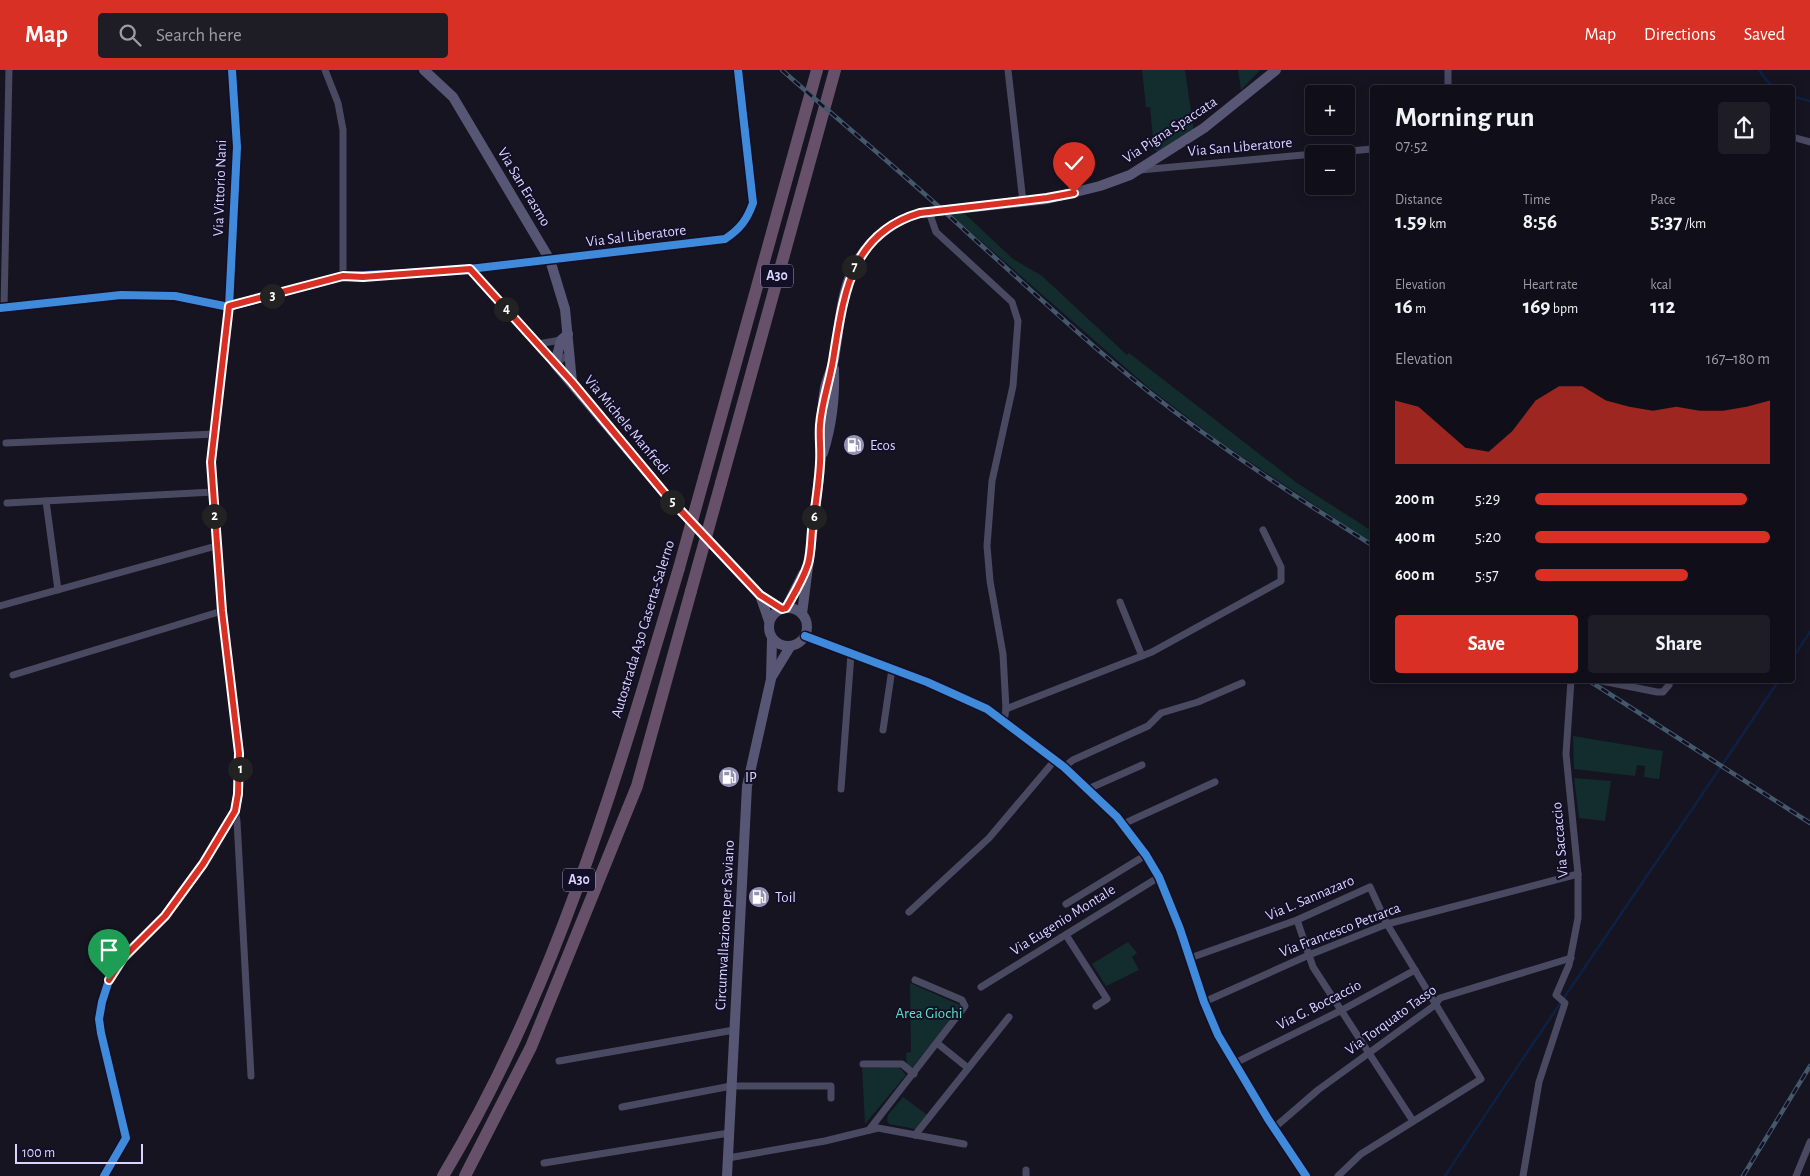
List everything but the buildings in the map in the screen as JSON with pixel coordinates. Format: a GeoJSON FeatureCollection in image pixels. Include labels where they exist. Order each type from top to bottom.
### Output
{"type":"FeatureCollection","features":[{"type":"Feature","properties":{"kind":"highway","name":"Autostrada A30 Caserta-Salerno"},"geometry":{"type":"LineString","coordinates":[[443,1176],[513,1045],[571,905],[614,782],[679,568],[817,70]]}},
{"type":"Feature","properties":{"kind":"highway","name":"A30"},"geometry":{"type":"LineString","coordinates":[[465,1176],[531,1047],[637,786],[835,70]]}},
{"type":"Feature","properties":{"kind":"main road","name":"Via San Erasmo"},"geometry":{"type":"LineString","coordinates":[[424,70],[453,97],[550,260],[565,309],[564,337],[555,364]]}},
{"type":"Feature","properties":{"kind":"main road","name":"Via Pigna Spaccata"},"geometry":{"type":"LineString","coordinates":[[802,614],[820,461],[820,426],[825,388],[834,360],[842,302],[858,259],[878,236],[893,224],[925,213],[1023,202],[1074,193],[1138,170],[1212,123],[1276,70]]}},
{"type":"Feature","properties":{"kind":"main road","name":"Via San Erasmo"},"geometry":{"type":"LineString","coordinates":[[564,337],[569,354],[572,382]]}},
{"type":"Feature","properties":{"kind":"main road","name":"Via Michele Manfredi"},"geometry":{"type":"LineString","coordinates":[[555,364],[680,510],[760,595]]}},
{"type":"Feature","properties":{"kind":"main road"},"geometry":{"type":"LineString","coordinates":[[769,621],[776,612],[784,608],[808,564]]}},
{"type":"Feature","properties":{"kind":"main road"},"geometry":{"type":"LineString","coordinates":[[760,595],[784,608],[798,610],[802,614],[807,624],[806,636],[802,641],[790,647],[780,645],[772,638],[769,633],[769,621],[760,595]]}},
{"type":"Feature","properties":{"kind":"main road","name":"Circumvallazione per Saviano"},"geometry":{"type":"LineString","coordinates":[[727,1176],[747,786],[771,679],[772,638]]}},
{"type":"Feature","properties":{"kind":"main road","name":"Circumvallazione per Saviano"},"geometry":{"type":"LineString","coordinates":[[771,679],[790,647]]}},
{"type":"Feature","properties":{"kind":"street"},"geometry":{"type":"LineString","coordinates":[[9,70],[2,308],[121,295],[175,296],[229,306]]}},
{"type":"Feature","properties":{"kind":"street","name":"Via Vittorio Nani"},"geometry":{"type":"LineString","coordinates":[[232,70],[237,147],[229,306],[216,434],[211,462],[222,611],[239,753],[240,775],[235,811]]}},
{"type":"Feature","properties":{"kind":"street"},"geometry":{"type":"LineString","coordinates":[[325,70],[338,103],[343,130],[343,276]]}},
{"type":"Feature","properties":{"kind":"street","name":"Via Sal Liberatore"},"geometry":{"type":"LineString","coordinates":[[229,306],[343,276],[363,277],[470,269],[725,239],[739,230],[749,215],[753,203],[738,70]]}},
{"type":"Feature","properties":{"kind":"street"},"geometry":{"type":"LineString","coordinates":[[1008,70],[1023,202]]}},
{"type":"Feature","properties":{"kind":"street"},"geometry":{"type":"LineString","coordinates":[[1448,70],[1448,85]]}},
{"type":"Feature","properties":{"kind":"street"},"geometry":{"type":"LineString","coordinates":[[1795,139],[1810,142]]}},
{"type":"Feature","properties":{"kind":"street","name":"Via San Liberatore"},"geometry":{"type":"LineString","coordinates":[[1355,150],[1370,148]]}},
{"type":"Feature","properties":{"kind":"street","name":"Via San Liberatore"},"geometry":{"type":"LineString","coordinates":[[1138,170],[1305,155]]}},
{"type":"Feature","properties":{"kind":"street"},"geometry":{"type":"LineString","coordinates":[[925,213],[936,232],[1012,302],[1018,321],[1013,386],[992,482],[987,546],[989,573],[1003,654],[1006,709],[1004,721]]}},
{"type":"Feature","properties":{"kind":"street","name":"Via Michele Manfredi"},"geometry":{"type":"LineString","coordinates":[[470,269],[555,364]]}},
{"type":"Feature","properties":{"kind":"street"},"geometry":{"type":"LineString","coordinates":[[538,344],[564,337]]}},
{"type":"Feature","properties":{"kind":"street"},"geometry":{"type":"LineString","coordinates":[[555,364],[569,354]]}},
{"type":"Feature","properties":{"kind":"street"},"geometry":{"type":"LineString","coordinates":[[6,442],[216,434]]}},
{"type":"Feature","properties":{"kind":"street"},"geometry":{"type":"LineString","coordinates":[[7,503],[213,492]]}},
{"type":"Feature","properties":{"kind":"street"},"geometry":{"type":"LineString","coordinates":[[46,501],[58,590]]}},
{"type":"Feature","properties":{"kind":"street"},"geometry":{"type":"LineString","coordinates":[[1006,709],[1142,656],[1282,581],[1281,567],[1263,530]]}},
{"type":"Feature","properties":{"kind":"street"},"geometry":{"type":"LineString","coordinates":[[0,606],[216,546]]}},
{"type":"Feature","properties":{"kind":"street"},"geometry":{"type":"LineString","coordinates":[[1120,602],[1142,656]]}},
{"type":"Feature","properties":{"kind":"street"},"geometry":{"type":"LineString","coordinates":[[13,675],[222,611]]}},
{"type":"Feature","properties":{"kind":"street"},"geometry":{"type":"LineString","coordinates":[[806,636],[892,669],[987,709],[1064,767],[1123,824],[1146,854],[1159,877],[1190,958],[1204,1002],[1218,1035],[1274,1128],[1306,1176]]}},
{"type":"Feature","properties":{"kind":"street"},"geometry":{"type":"LineString","coordinates":[[841,790],[851,654]]}},
{"type":"Feature","properties":{"kind":"street"},"geometry":{"type":"LineString","coordinates":[[883,730],[892,669]]}},
{"type":"Feature","properties":{"kind":"street"},"geometry":{"type":"LineString","coordinates":[[1064,767],[1074,760],[1148,726],[1161,714],[1242,683]]}},
{"type":"Feature","properties":{"kind":"street","name":"Via Saccaccio"},"geometry":{"type":"LineString","coordinates":[[1523,1176],[1538,1082],[1565,1003],[1556,995],[1571,958],[1578,918],[1578,874],[1567,762],[1571,683]]}},
{"type":"Feature","properties":{"kind":"street"},"geometry":{"type":"LineString","coordinates":[[1612,683],[1657,692],[1663,692],[1669,686]]}},
{"type":"Feature","properties":{"kind":"street"},"geometry":{"type":"LineString","coordinates":[[909,912],[989,838],[1054,760]]}},
{"type":"Feature","properties":{"kind":"street"},"geometry":{"type":"LineString","coordinates":[[1088,789],[1142,765]]}},
{"type":"Feature","properties":{"kind":"street"},"geometry":{"type":"LineString","coordinates":[[1123,824],[1216,782]]}},
{"type":"Feature","properties":{"kind":"street"},"geometry":{"type":"LineString","coordinates":[[235,811],[251,1076]]}},
{"type":"Feature","properties":{"kind":"street"},"geometry":{"type":"LineString","coordinates":[[104,1176],[126,1138],[99,1019],[109,980],[123,958],[165,916],[183,892],[203,864],[235,811]]}},
{"type":"Feature","properties":{"kind":"street"},"geometry":{"type":"LineString","coordinates":[[1066,904],[1146,854]]}},
{"type":"Feature","properties":{"kind":"street","name":"Via Francesco Petrarca"},"geometry":{"type":"LineString","coordinates":[[1204,1002],[1309,955],[1387,924],[1578,874]]}},
{"type":"Feature","properties":{"kind":"street","name":"Via Eugenio Montale"},"geometry":{"type":"LineString","coordinates":[[982,987],[1159,877]]}},
{"type":"Feature","properties":{"kind":"street","name":"Via L. Sannazaro"},"geometry":{"type":"LineString","coordinates":[[1190,958],[1297,920],[1370,888],[1387,924],[1481,1079],[1413,1121]]}},
{"type":"Feature","properties":{"kind":"street"},"geometry":{"type":"LineString","coordinates":[[1297,920],[1313,967],[1413,1121],[1361,1154],[1338,1176]]}},
{"type":"Feature","properties":{"kind":"street"},"geometry":{"type":"LineString","coordinates":[[1066,934],[1107,999],[1096,1006]]}},
{"type":"Feature","properties":{"kind":"street","name":"Via Torquato Tasso"},"geometry":{"type":"LineString","coordinates":[[1274,1128],[1318,1090],[1435,1005],[1440,998],[1571,958]]}},
{"type":"Feature","properties":{"kind":"street","name":"Via G. Boccaccio"},"geometry":{"type":"LineString","coordinates":[[1235,1063],[1342,1010],[1415,970]]}},
{"type":"Feature","properties":{"kind":"street"},"geometry":{"type":"LineString","coordinates":[[869,1130],[963,1009],[965,1002],[915,980]]}},
{"type":"Feature","properties":{"kind":"street"},"geometry":{"type":"LineString","coordinates":[[915,1135],[1009,1017]]}},
{"type":"Feature","properties":{"kind":"street"},"geometry":{"type":"LineString","coordinates":[[559,1061],[734,1030]]}},
{"type":"Feature","properties":{"kind":"street"},"geometry":{"type":"LineString","coordinates":[[937,1043],[968,1068]]}},
{"type":"Feature","properties":{"kind":"street"},"geometry":{"type":"LineString","coordinates":[[863,1064],[902,1064],[914,1074]]}},
{"type":"Feature","properties":{"kind":"street"},"geometry":{"type":"LineString","coordinates":[[622,1107],[731,1086],[831,1086],[831,1098]]}},
{"type":"Feature","properties":{"kind":"street"},"geometry":{"type":"LineString","coordinates":[[728,1158],[825,1142],[878,1128],[964,1144]]}},
{"type":"Feature","properties":{"kind":"street"},"geometry":{"type":"LineString","coordinates":[[544,1163],[729,1133]]}},
{"type":"Feature","properties":{"kind":"street"},"geometry":{"type":"LineString","coordinates":[[1796,1176],[1810,1142]]}},
{"type":"Feature","properties":{"kind":"green space"},"geometry":{"type":"Polygon","coordinates":[[[1142,70],[1185,70],[1194,132],[1159,153],[1154,149],[1150,107],[1146,107],[1142,70]]]}},
{"type":"Feature","properties":{"kind":"green space"},"geometry":{"type":"Polygon","coordinates":[[[1238,70],[1260,70],[1241,90],[1238,70]]]}},
{"type":"Feature","properties":{"kind":"green space"},"geometry":{"type":"Polygon","coordinates":[[[963,212],[1013,259],[1042,276],[1127,355],[1129,353],[1297,483],[1370,530],[1370,542],[1220,442],[1149,388],[949,213],[963,212]]]}},
{"type":"Feature","properties":{"kind":"green space"},"geometry":{"type":"Polygon","coordinates":[[[1573,736],[1663,751],[1659,779],[1644,777],[1645,766],[1637,765],[1635,776],[1574,769],[1573,736]]]}},
{"type":"Feature","properties":{"kind":"green space"},"geometry":{"type":"Polygon","coordinates":[[[1574,778],[1611,781],[1605,821],[1579,818],[1574,778]]]}},
{"type":"Feature","properties":{"kind":"green space"},"geometry":{"type":"Polygon","coordinates":[[[1128,942],[1137,953],[1132,957],[1139,970],[1106,986],[1092,964],[1128,942]]]}},
{"type":"Feature","properties":{"kind":"green space","name":"Area Giochi"},"geometry":{"type":"Polygon","coordinates":[[[910,983],[962,1006],[911,1069],[907,1065],[906,1053],[911,1052],[910,983]]]}},
{"type":"Feature","properties":{"kind":"green space"},"geometry":{"type":"Polygon","coordinates":[[[899,1067],[906,1075],[865,1124],[862,1068],[899,1067]]]}},
{"type":"Feature","properties":{"kind":"green space"},"geometry":{"type":"Polygon","coordinates":[[[903,1097],[927,1115],[915,1129],[889,1124],[887,1120],[888,1115],[903,1097]]]}},
{"type":"Feature","properties":{"kind":"waterway"},"geometry":{"type":"LineString","coordinates":[[1759,70],[1772,85]]}},
{"type":"Feature","properties":{"kind":"waterway"},"geometry":{"type":"LineString","coordinates":[[1795,97],[1810,101]]}},
{"type":"Feature","properties":{"kind":"waterway"},"geometry":{"type":"LineString","coordinates":[[1795,654],[1810,632]]}},
{"type":"Feature","properties":{"kind":"waterway"},"geometry":{"type":"LineString","coordinates":[[1445,1176],[1777,683]]}},
{"type":"Feature","properties":{"kind":"railway"},"geometry":{"type":"LineString","coordinates":[[782,70],[925,194],[1081,335],[1149,392],[1231,452],[1370,544]]}},
{"type":"Feature","properties":{"kind":"railway"},"geometry":{"type":"LineString","coordinates":[[1593,683],[1810,823]]}},
{"type":"Feature","properties":{"kind":"railway"},"geometry":{"type":"LineString","coordinates":[[1743,1176],[1810,1066]]}},
{"type":"Feature","properties":{"kind":"cycle path"},"geometry":{"type":"LineString","coordinates":[[104,1176],[126,1138],[99,1019],[109,980],[123,958],[165,916],[203,864],[235,811],[238,794],[239,753],[222,611],[211,462],[229,307],[237,147],[232,70]]}},
{"type":"Feature","properties":{"kind":"cycle path"},"geometry":{"type":"LineString","coordinates":[[0,308],[121,295],[175,296],[229,307],[343,276],[452,271],[725,239],[742,224],[753,203],[738,70]]}},
{"type":"Feature","properties":{"kind":"cycle path"},"geometry":{"type":"LineString","coordinates":[[805,636],[927,682],[987,709],[1064,767],[1117,817],[1146,855],[1159,877],[1180,929],[1204,1002],[1218,1035],[1268,1119],[1306,1176]]}},
{"type":"Feature","properties":{"kind":"place","name":"Ecos"},"geometry":{"type":"Point","coordinates":[854,445]}},
{"type":"Feature","properties":{"kind":"place","name":"IP"},"geometry":{"type":"Point","coordinates":[729,777]}},
{"type":"Feature","properties":{"kind":"place","name":"Toil"},"geometry":{"type":"Point","coordinates":[759,897]}},
{"type":"Feature","properties":{"kind":"route"},"geometry":{"type":"LineString","coordinates":[[109,980],[123,958],[165,916],[203,864],[235,811],[240,775],[239,753],[215,539],[211,462],[216,434],[229,306],[254,301],[343,276],[363,277],[470,269],[572,382],[666,495],[760,595],[782,609],[786,608],[808,564],[820,467],[820,426],[825,388],[834,360],[842,302],[858,259],[878,236],[893,224],[920,213],[1074,193]]}}]}
